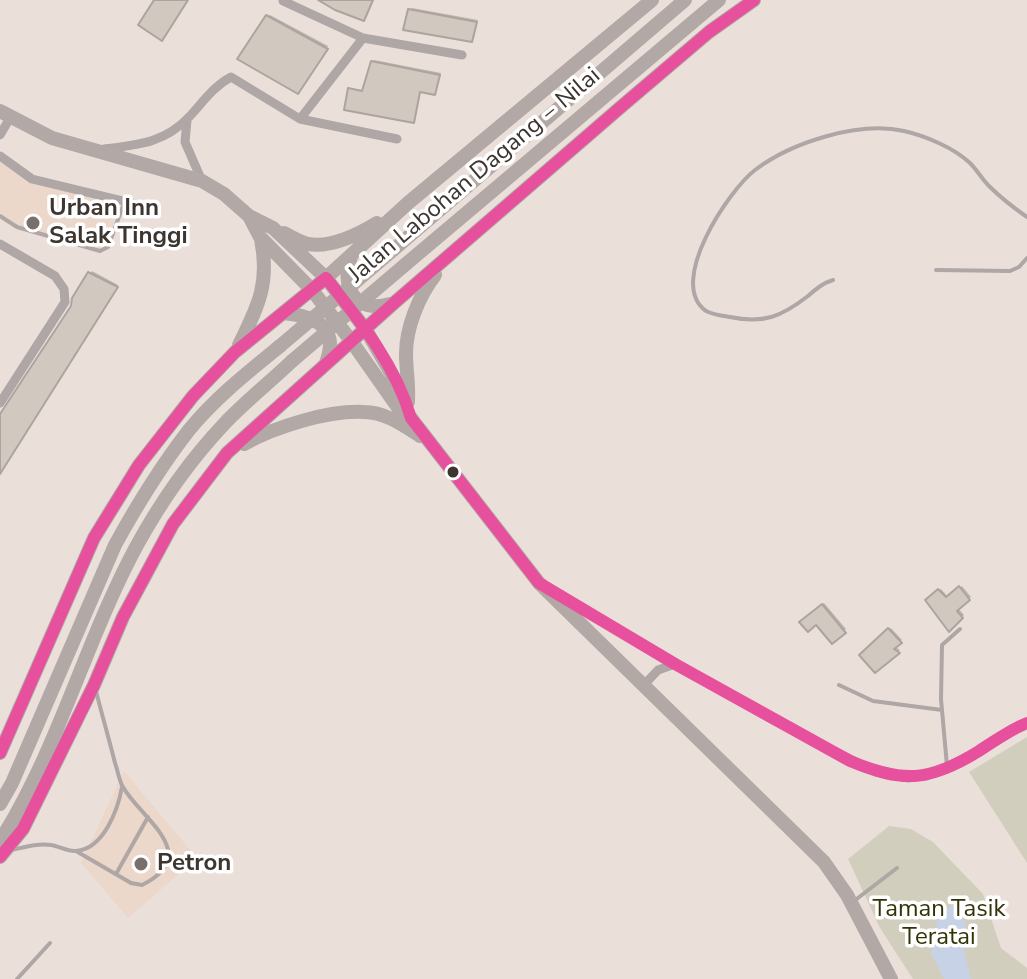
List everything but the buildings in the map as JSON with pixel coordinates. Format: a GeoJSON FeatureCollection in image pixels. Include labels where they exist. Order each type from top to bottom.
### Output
{"type":"FeatureCollection","features":[{"type":"Feature","properties":{"kind":"main road"},"geometry":{"type":"LineString","coordinates":[[0,753],[94,538],[164,431],[235,352],[652,0]]}},
{"type":"Feature","properties":{"kind":"main road","name":"Jalan Labohan Dagang ‒ Nilai"},"geometry":{"type":"LineString","coordinates":[[0,804],[12,783],[115,545],[134,510],[191,429],[230,387],[685,0]]}},
{"type":"Feature","properties":{"kind":"main road","name":"Jalan Labohan Dagang ‒ Nilai"},"geometry":{"type":"LineString","coordinates":[[2,850],[135,549],[192,461],[225,423],[292,361],[719,0]]}},
{"type":"Feature","properties":{"kind":"main road"},"geometry":{"type":"LineString","coordinates":[[2,850],[23,829],[94,685],[123,617],[173,524],[227,453],[394,303],[709,32],[754,0]]}},
{"type":"Feature","properties":{"kind":"main road"},"geometry":{"type":"LineString","coordinates":[[5,115],[52,138],[202,181],[224,194],[249,216],[308,244],[327,244],[364,231],[408,203]]}},
{"type":"Feature","properties":{"kind":"main road"},"geometry":{"type":"LineString","coordinates":[[235,352],[264,289],[266,263],[260,237],[249,216]]}},
{"type":"Feature","properties":{"kind":"main road"},"geometry":{"type":"LineString","coordinates":[[273,228],[326,278],[366,330],[408,402]]}},
{"type":"Feature","properties":{"kind":"main road"},"geometry":{"type":"LineString","coordinates":[[260,237],[312,290],[399,409],[411,418],[539,583],[824,862],[852,902],[891,979]]}},
{"type":"Feature","properties":{"kind":"main road"},"geometry":{"type":"LineString","coordinates":[[411,418],[406,353],[409,332],[418,305],[432,279],[454,254]]}},
{"type":"Feature","properties":{"kind":"main road"},"geometry":{"type":"LineString","coordinates":[[351,255],[345,273],[348,288],[361,303],[375,309],[394,303]]}},
{"type":"Feature","properties":{"kind":"main road"},"geometry":{"type":"LineString","coordinates":[[283,313],[308,315],[322,325],[331,340],[331,350],[324,366]]}},
{"type":"Feature","properties":{"kind":"main road"},"geometry":{"type":"LineString","coordinates":[[227,453],[262,434],[341,413],[364,412],[397,421],[428,440]]}},
{"type":"Feature","properties":{"kind":"street"},"geometry":{"type":"LineString","coordinates":[[283,1],[363,38],[462,55]]}},
{"type":"Feature","properties":{"kind":"street"},"geometry":{"type":"LineString","coordinates":[[300,119],[363,38]]}},
{"type":"Feature","properties":{"kind":"street"},"geometry":{"type":"LineString","coordinates":[[92,151],[152,143],[187,120],[220,83],[231,77],[300,119],[397,139]]}},
{"type":"Feature","properties":{"kind":"street"},"geometry":{"type":"LineString","coordinates":[[0,135],[5,115]]}},
{"type":"Feature","properties":{"kind":"street"},"geometry":{"type":"LineString","coordinates":[[187,120],[185,142],[202,181]]}},
{"type":"Feature","properties":{"kind":"street"},"geometry":{"type":"LineString","coordinates":[[0,156],[32,179],[144,206]]}},
{"type":"Feature","properties":{"kind":"street"},"geometry":{"type":"LineString","coordinates":[[0,244],[55,276],[64,289],[65,302],[0,403]]}},
{"type":"Feature","properties":{"kind":"street"},"geometry":{"type":"LineString","coordinates":[[539,583],[775,721],[876,772],[908,778],[927,776],[948,768],[1027,723]]}},
{"type":"Feature","properties":{"kind":"street"},"geometry":{"type":"LineString","coordinates":[[644,685],[658,670],[675,664]]}},
{"type":"Feature","properties":{"kind":"lane"},"geometry":{"type":"LineString","coordinates":[[833,280],[824,283],[791,308],[764,321],[707,311],[697,299],[691,280],[696,260],[712,227],[737,187],[754,171],[778,155],[823,138],[859,129],[882,128],[906,132],[958,154],[1007,202],[1027,217]]}},
{"type":"Feature","properties":{"kind":"lane"},"geometry":{"type":"LineString","coordinates":[[0,216],[17,227],[100,251],[108,247],[125,201]]}},
{"type":"Feature","properties":{"kind":"lane"},"geometry":{"type":"LineString","coordinates":[[936,270],[1010,271],[1027,258]]}},
{"type":"Feature","properties":{"kind":"lane"},"geometry":{"type":"LineString","coordinates":[[948,768],[942,710],[942,645],[960,629]]}},
{"type":"Feature","properties":{"kind":"lane"},"geometry":{"type":"LineString","coordinates":[[76,851],[102,836],[118,811],[122,787],[94,685]]}},
{"type":"Feature","properties":{"kind":"lane"},"geometry":{"type":"LineString","coordinates":[[839,685],[873,701],[942,710]]}},
{"type":"Feature","properties":{"kind":"lane"},"geometry":{"type":"LineString","coordinates":[[2,850],[51,845],[76,851],[131,883],[142,885],[158,874],[166,862],[167,843],[122,787]]}},
{"type":"Feature","properties":{"kind":"lane"},"geometry":{"type":"LineString","coordinates":[[115,874],[148,817]]}},
{"type":"Feature","properties":{"kind":"lane"},"geometry":{"type":"LineString","coordinates":[[852,902],[897,868]]}},
{"type":"Feature","properties":{"kind":"lane"},"geometry":{"type":"LineString","coordinates":[[17,979],[50,943]]}},
{"type":"Feature","properties":{"kind":"shaded area"},"geometry":{"type":"Polygon","coordinates":[[[0,162],[31,183],[120,204],[107,244],[99,248],[17,225],[0,213],[0,162]]]}},
{"type":"Feature","properties":{"kind":"shaded area"},"geometry":{"type":"Polygon","coordinates":[[[124,771],[197,858],[128,918],[81,863],[124,771]]]}},
{"type":"Feature","properties":{"kind":"green space"},"geometry":{"type":"Polygon","coordinates":[[[1027,737],[1027,863],[969,772],[1027,737]]]}},
{"type":"Feature","properties":{"kind":"green space","name":"Taman Tasik Teratai"},"geometry":{"type":"Polygon","coordinates":[[[889,826],[911,829],[933,842],[983,894],[1001,948],[1027,968],[1027,979],[913,979],[880,928],[848,859],[889,826]]]}},
{"type":"Feature","properties":{"kind":"water"},"geometry":{"type":"Polygon","coordinates":[[[953,905],[966,924],[963,946],[971,979],[944,979],[931,953],[938,916],[953,905]]]}},
{"type":"Feature","properties":{"kind":"transit line"},"geometry":{"type":"LineString","coordinates":[[0,857],[23,829],[94,685],[123,617],[173,524],[227,453],[394,303],[622,106],[709,32],[754,0]]}},
{"type":"Feature","properties":{"kind":"transit line"},"geometry":{"type":"LineString","coordinates":[[0,753],[94,538],[139,465],[193,396],[235,352],[326,278],[386,361],[411,418],[539,583],[675,664],[850,761],[885,773],[916,776],[945,769],[1027,723]]}},
{"type":"Feature","properties":{"kind":"place","name":"Urban Inn Salak Tinggi"},"geometry":{"type":"Point","coordinates":[33,223]}},
{"type":"Feature","properties":{"kind":"place","name":"Petron"},"geometry":{"type":"Point","coordinates":[141,864]}}]}
